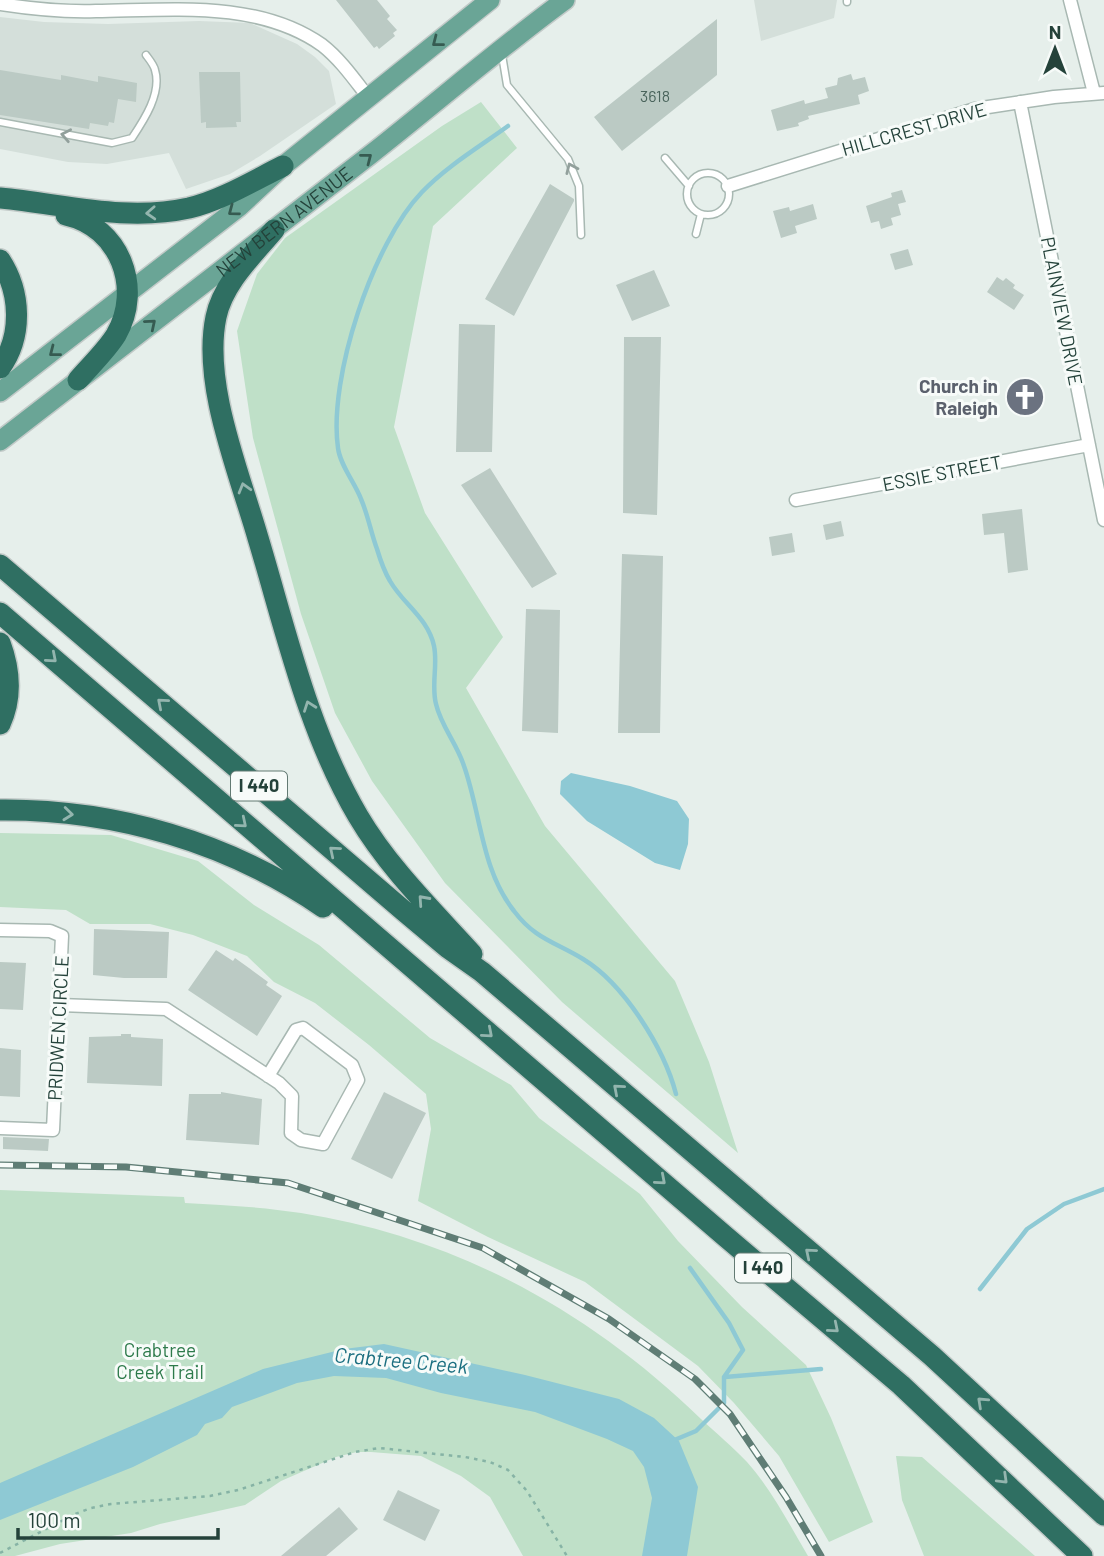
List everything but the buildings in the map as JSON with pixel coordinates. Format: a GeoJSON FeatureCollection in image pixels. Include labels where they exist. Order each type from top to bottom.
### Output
{"type":"FeatureCollection","features":[{"type":"Feature","properties":{"kind":"highway"},"geometry":{"type":"LineString","coordinates":[[0,199],[116,214],[162,212],[216,199],[284,166]]}},
{"type":"Feature","properties":{"kind":"highway"},"geometry":{"type":"LineString","coordinates":[[0,199],[72,216],[97,229],[115,247],[121,259],[128,293],[127,305],[115,337],[78,380]]}},
{"type":"Feature","properties":{"kind":"highway"},"geometry":{"type":"LineString","coordinates":[[275,230],[245,265],[222,298],[212,339],[212,360],[221,411],[299,678],[321,740],[357,815],[376,844],[421,898],[519,1004]]}},
{"type":"Feature","properties":{"kind":"highway"},"geometry":{"type":"LineString","coordinates":[[0,260],[12,287],[17,321],[10,351],[0,368]]}},
{"type":"Feature","properties":{"kind":"highway","name":"I 440"},"geometry":{"type":"LineString","coordinates":[[0,565],[932,1356],[1104,1514]]}},
{"type":"Feature","properties":{"kind":"highway","name":"I 440"},"geometry":{"type":"LineString","coordinates":[[0,613],[901,1384],[1082,1556]]}},
{"type":"Feature","properties":{"kind":"highway"},"geometry":{"type":"LineString","coordinates":[[0,643],[9,687],[8,701],[0,724]]}},
{"type":"Feature","properties":{"kind":"highway"},"geometry":{"type":"LineString","coordinates":[[0,810],[96,817],[151,828],[210,847],[266,871],[293,887],[436,988]]}},
{"type":"Feature","properties":{"kind":"main road","name":"NEW BERN AVENUE"},"geometry":{"type":"LineString","coordinates":[[0,392],[239,207],[284,166],[490,0]]}},
{"type":"Feature","properties":{"kind":"main road","name":"NEW BERN AVENUE"},"geometry":{"type":"LineString","coordinates":[[0,441],[275,230],[565,0]]}},
{"type":"Feature","properties":{"kind":"street"},"geometry":{"type":"LineString","coordinates":[[1070,0],[1099,93]]}},
{"type":"Feature","properties":{"kind":"street"},"geometry":{"type":"LineString","coordinates":[[0,4],[58,10],[218,8],[250,11],[275,18],[323,45],[368,97]]}},
{"type":"Feature","properties":{"kind":"street","name":"HILLCREST DRIVE"},"geometry":{"type":"LineString","coordinates":[[727,186],[975,109],[1099,93]]}},
{"type":"Feature","properties":{"kind":"street","name":"PLAINVIEW DRIVE"},"geometry":{"type":"LineString","coordinates":[[1020,102],[1104,520]]}},
{"type":"Feature","properties":{"kind":"street","name":"ESSIE STREET"},"geometry":{"type":"LineString","coordinates":[[796,500],[1089,445]]}},
{"type":"Feature","properties":{"kind":"street","name":"PRIDWEN CIRCLE"},"geometry":{"type":"LineString","coordinates":[[0,930],[51,931],[62,936],[53,1130],[0,1128]]}},
{"type":"Feature","properties":{"kind":"street"},"geometry":{"type":"LineString","coordinates":[[60,1005],[166,1009],[268,1076],[292,1096],[291,1133],[301,1140],[323,1143],[358,1080],[352,1065],[303,1028],[296,1030],[268,1076]]}},
{"type":"Feature","properties":{"kind":"lane"},"geometry":{"type":"LineString","coordinates":[[501,50],[507,85],[568,159],[579,186],[581,235]]}},
{"type":"Feature","properties":{"kind":"lane"},"geometry":{"type":"LineString","coordinates":[[0,122],[112,143],[132,138],[149,112],[155,86],[155,70],[146,55]]}},
{"type":"Feature","properties":{"kind":"lane"},"geometry":{"type":"LineString","coordinates":[[665,158],[689,186]]}},
{"type":"Feature","properties":{"kind":"lane"},"geometry":{"type":"LineString","coordinates":[[712,173],[727,186],[729,193],[726,206],[714,214],[701,214],[691,205],[687,192],[698,176],[712,173]]}},
{"type":"Feature","properties":{"kind":"lane"},"geometry":{"type":"LineString","coordinates":[[695,234],[701,214]]}},
{"type":"Feature","properties":{"kind":"path"},"geometry":{"type":"LineString","coordinates":[[0,1553],[92,1508],[210,1496],[355,1452],[379,1448],[465,1457],[490,1462],[508,1471],[527,1491],[567,1556]]}},
{"type":"Feature","properties":{"kind":"shaded area"},"geometry":{"type":"Polygon","coordinates":[[[754,0],[837,0],[834,18],[761,41],[754,0]]]}},
{"type":"Feature","properties":{"kind":"shaded area"},"geometry":{"type":"Polygon","coordinates":[[[0,17],[44,22],[108,24],[199,21],[250,23],[297,44],[315,57],[329,71],[336,104],[230,174],[186,189],[169,153],[107,164],[68,162],[0,149],[0,17]]]}},
{"type":"Feature","properties":{"kind":"green space"},"geometry":{"type":"Polygon","coordinates":[[[481,102],[517,148],[433,226],[394,427],[425,513],[503,637],[466,688],[545,826],[675,981],[709,1062],[738,1153],[562,1002],[445,883],[372,781],[335,713],[301,614],[253,438],[237,331],[257,274],[285,238],[442,126],[481,102]]]}},
{"type":"Feature","properties":{"kind":"green space"},"geometry":{"type":"Polygon","coordinates":[[[0,833],[111,835],[198,861],[254,905],[319,945],[430,1038],[511,1085],[539,1118],[640,1194],[678,1241],[742,1307],[806,1365],[831,1418],[873,1522],[829,1542],[779,1456],[698,1366],[585,1282],[418,1201],[431,1129],[426,1094],[369,1045],[315,1003],[274,982],[247,956],[193,935],[150,924],[90,924],[66,910],[0,907],[0,833]]]}},
{"type":"Feature","properties":{"kind":"green space","name":"Crabtree Creek Trail"},"geometry":{"type":"Polygon","coordinates":[[[0,1190],[184,1197],[185,1203],[301,1213],[358,1224],[413,1240],[466,1260],[517,1284],[566,1313],[658,1380],[747,1462],[772,1496],[808,1556],[523,1556],[490,1497],[461,1476],[421,1456],[357,1452],[336,1457],[281,1481],[245,1505],[131,1533],[60,1544],[15,1556],[0,1556],[0,1190]]]}},
{"type":"Feature","properties":{"kind":"green space"},"geometry":{"type":"Polygon","coordinates":[[[896,1456],[922,1457],[1035,1556],[924,1556],[902,1500],[896,1456]]]}},
{"type":"Feature","properties":{"kind":"water"},"geometry":{"type":"Polygon","coordinates":[[[571,773],[630,786],[677,801],[689,819],[688,844],[680,870],[655,863],[587,821],[560,794],[561,781],[571,773]]]}},
{"type":"Feature","properties":{"kind":"water","name":"Crabtree Creek"},"geometry":{"type":"Polygon","coordinates":[[[384,1344],[619,1399],[654,1418],[679,1441],[698,1487],[687,1556],[642,1556],[652,1498],[644,1467],[633,1451],[535,1412],[441,1393],[386,1378],[334,1376],[297,1383],[232,1407],[222,1418],[205,1424],[197,1435],[133,1467],[0,1520],[0,1483],[263,1369],[344,1349],[384,1344]]]}},
{"type":"Feature","properties":{"kind":"waterway"},"geometry":{"type":"LineString","coordinates":[[508,126],[453,165],[422,192],[387,244],[371,277],[347,350],[340,386],[338,448],[363,505],[386,573],[431,636],[435,653],[436,704],[464,766],[488,859],[503,895],[530,928],[583,959],[613,984],[652,1038],[676,1094]]}},
{"type":"Feature","properties":{"kind":"waterway"},"geometry":{"type":"LineString","coordinates":[[980,1289],[1027,1229],[1064,1204],[1104,1189]]}},
{"type":"Feature","properties":{"kind":"waterway"},"geometry":{"type":"LineString","coordinates":[[672,1441],[696,1431],[724,1403],[724,1377],[743,1350],[729,1323],[690,1268]]}},
{"type":"Feature","properties":{"kind":"waterway"},"geometry":{"type":"LineString","coordinates":[[725,1377],[821,1369]]}},
{"type":"Feature","properties":{"kind":"railway"},"geometry":{"type":"LineString","coordinates":[[0,1165],[126,1167],[288,1183],[483,1248],[609,1319],[695,1379],[730,1414],[786,1497],[821,1556]]}},
{"type":"Feature","properties":{"kind":"place","name":"Church in Raleigh"},"geometry":{"type":"Point","coordinates":[1025,397]}}]}
